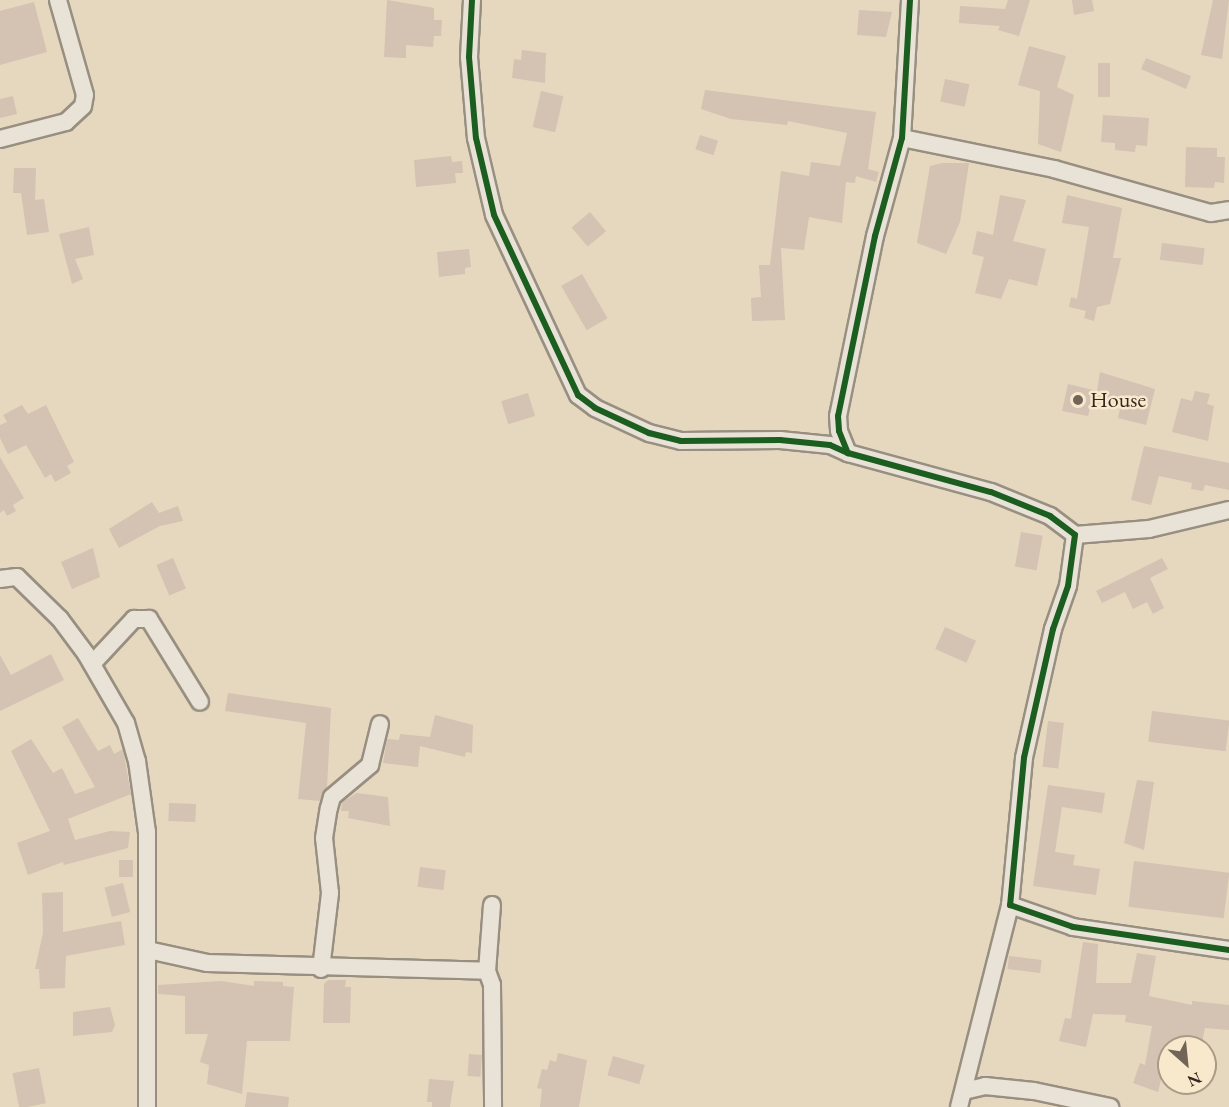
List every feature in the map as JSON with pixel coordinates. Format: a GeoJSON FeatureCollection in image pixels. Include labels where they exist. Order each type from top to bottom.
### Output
{"type":"FeatureCollection","features":[{"type":"Feature","properties":{"kind":"street"},"geometry":{"type":"LineString","coordinates":[[0,138],[66,122],[83,106],[85,95],[58,0]]}},
{"type":"Feature","properties":{"kind":"street"},"geometry":{"type":"LineString","coordinates":[[472,0],[469,57],[476,138],[494,215],[578,395],[595,408],[649,433],[681,441],[780,440],[830,446],[991,492],[1050,516],[1075,535],[1149,529],[1229,510]]}},
{"type":"Feature","properties":{"kind":"street"},"geometry":{"type":"LineString","coordinates":[[848,453],[838,416],[875,236],[902,138],[910,0]]}},
{"type":"Feature","properties":{"kind":"street"},"geometry":{"type":"LineString","coordinates":[[902,138],[1054,169],[1211,213],[1229,210]]}},
{"type":"Feature","properties":{"kind":"street"},"geometry":{"type":"LineString","coordinates":[[962,1099],[1010,906],[1024,758],[1053,629],[1068,586],[1075,535]]}},
{"type":"Feature","properties":{"kind":"street"},"geometry":{"type":"LineString","coordinates":[[0,579],[17,578],[60,619],[92,664],[126,723],[137,761],[147,832],[147,1107]]}},
{"type":"Feature","properties":{"kind":"street"},"geometry":{"type":"LineString","coordinates":[[92,664],[134,619],[149,619],[200,702]]}},
{"type":"Feature","properties":{"kind":"street"},"geometry":{"type":"LineString","coordinates":[[321,969],[330,893],[324,838],[329,808],[332,797],[370,765],[380,724]]}},
{"type":"Feature","properties":{"kind":"street"},"geometry":{"type":"LineString","coordinates":[[492,905],[487,971],[492,985],[493,1107]]}},
{"type":"Feature","properties":{"kind":"street"},"geometry":{"type":"LineString","coordinates":[[1010,906],[1072,927],[1229,950]]}},
{"type":"Feature","properties":{"kind":"street"},"geometry":{"type":"LineString","coordinates":[[147,950],[207,963],[321,969],[378,965],[487,971]]}},
{"type":"Feature","properties":{"kind":"street"},"geometry":{"type":"LineString","coordinates":[[962,1099],[985,1086],[1101,1106]]}},
{"type":"Feature","properties":{"kind":"building"},"geometry":{"type":"Polygon","coordinates":[[[387,0],[434,8],[434,20],[442,20],[441,36],[434,36],[433,47],[406,45],[406,58],[384,57],[387,0]]]}},
{"type":"Feature","properties":{"kind":"building"},"geometry":{"type":"Polygon","coordinates":[[[1008,0],[1030,0],[1019,36],[998,30],[1000,26],[959,23],[960,6],[1005,9],[1008,0]]]}},
{"type":"Feature","properties":{"kind":"building"},"geometry":{"type":"Polygon","coordinates":[[[1072,0],[1092,0],[1094,11],[1074,15],[1072,0]]]}},
{"type":"Feature","properties":{"kind":"building"},"geometry":{"type":"Polygon","coordinates":[[[1213,0],[1229,0],[1222,59],[1201,55],[1213,0]]]}},
{"type":"Feature","properties":{"kind":"building"},"geometry":{"type":"Polygon","coordinates":[[[34,2],[47,52],[0,65],[0,11],[34,2]]]}},
{"type":"Feature","properties":{"kind":"building"},"geometry":{"type":"Polygon","coordinates":[[[859,10],[892,12],[886,37],[857,35],[859,10]]]}},
{"type":"Feature","properties":{"kind":"building"},"geometry":{"type":"Polygon","coordinates":[[[1029,46],[1066,56],[1057,87],[1074,95],[1061,152],[1038,144],[1040,91],[1018,85],[1029,46]]]}},
{"type":"Feature","properties":{"kind":"building"},"geometry":{"type":"Polygon","coordinates":[[[522,50],[546,53],[545,83],[512,78],[514,59],[521,60],[522,50]]]}},
{"type":"Feature","properties":{"kind":"building"},"geometry":{"type":"Polygon","coordinates":[[[1146,58],[1191,76],[1186,89],[1141,69],[1146,58]]]}},
{"type":"Feature","properties":{"kind":"building"},"geometry":{"type":"Polygon","coordinates":[[[1098,63],[1110,63],[1110,97],[1098,97],[1098,63]]]}},
{"type":"Feature","properties":{"kind":"building"},"geometry":{"type":"Polygon","coordinates":[[[945,79],[969,84],[965,107],[940,101],[945,79]]]}},
{"type":"Feature","properties":{"kind":"building"},"geometry":{"type":"Polygon","coordinates":[[[705,90],[876,112],[868,169],[879,172],[876,182],[856,176],[855,183],[846,182],[842,223],[809,217],[804,250],[781,248],[785,320],[752,321],[751,298],[761,297],[759,265],[770,265],[781,171],[809,176],[811,162],[840,166],[847,133],[788,121],[787,125],[731,119],[701,109],[705,90]]]}},
{"type":"Feature","properties":{"kind":"building"},"geometry":{"type":"Polygon","coordinates":[[[541,91],[563,96],[555,132],[533,127],[541,91]]]}},
{"type":"Feature","properties":{"kind":"building"},"geometry":{"type":"Polygon","coordinates":[[[13,96],[17,114],[0,118],[0,99],[13,96]]]}},
{"type":"Feature","properties":{"kind":"building"},"geometry":{"type":"Polygon","coordinates":[[[1103,115],[1149,118],[1147,146],[1136,145],[1135,152],[1115,150],[1115,143],[1101,142],[1103,115]]]}},
{"type":"Feature","properties":{"kind":"building"},"geometry":{"type":"Polygon","coordinates":[[[700,135],[718,141],[713,155],[695,149],[700,135]]]}},
{"type":"Feature","properties":{"kind":"building"},"geometry":{"type":"Polygon","coordinates":[[[1186,147],[1217,148],[1217,157],[1225,157],[1224,183],[1215,182],[1214,188],[1185,187],[1186,147]]]}},
{"type":"Feature","properties":{"kind":"building"},"geometry":{"type":"Polygon","coordinates":[[[451,156],[452,162],[462,161],[463,173],[455,173],[456,183],[416,187],[414,160],[451,156]]]}},
{"type":"Feature","properties":{"kind":"building"},"geometry":{"type":"Polygon","coordinates":[[[942,163],[969,163],[960,222],[946,254],[917,243],[930,166],[942,163]]]}},
{"type":"Feature","properties":{"kind":"building"},"geometry":{"type":"Polygon","coordinates":[[[14,168],[36,168],[35,200],[44,199],[49,232],[27,235],[21,193],[13,193],[14,168]]]}},
{"type":"Feature","properties":{"kind":"building"},"geometry":{"type":"Polygon","coordinates":[[[1000,195],[1026,200],[1013,241],[1046,249],[1037,286],[1009,279],[1001,299],[975,293],[984,257],[972,254],[977,231],[993,235],[1000,195]]]}},
{"type":"Feature","properties":{"kind":"building"},"geometry":{"type":"Polygon","coordinates":[[[1067,195],[1122,208],[1113,258],[1121,258],[1110,304],[1097,307],[1094,321],[1084,318],[1086,311],[1069,307],[1071,297],[1077,299],[1089,227],[1062,223],[1067,195]]]}},
{"type":"Feature","properties":{"kind":"building"},"geometry":{"type":"Polygon","coordinates":[[[590,212],[606,231],[588,247],[572,227],[590,212]]]}},
{"type":"Feature","properties":{"kind":"building"},"geometry":{"type":"Polygon","coordinates":[[[89,227],[94,255],[75,259],[83,279],[72,284],[59,234],[89,227]]]}},
{"type":"Feature","properties":{"kind":"building"},"geometry":{"type":"Polygon","coordinates":[[[1162,243],[1205,248],[1203,265],[1160,260],[1162,243]]]}},
{"type":"Feature","properties":{"kind":"building"},"geometry":{"type":"Polygon","coordinates":[[[469,249],[471,267],[465,268],[465,274],[439,277],[437,252],[469,249]]]}},
{"type":"Feature","properties":{"kind":"building"},"geometry":{"type":"Polygon","coordinates":[[[582,274],[608,318],[587,330],[561,286],[582,274]]]}},
{"type":"Feature","properties":{"kind":"building"},"geometry":{"type":"Polygon","coordinates":[[[1100,372],[1155,389],[1146,425],[1118,418],[1121,404],[1092,400],[1088,416],[1062,411],[1068,384],[1097,391],[1100,372]]]}},
{"type":"Feature","properties":{"kind":"building"},"geometry":{"type":"Polygon","coordinates":[[[1195,391],[1210,394],[1207,404],[1214,406],[1208,441],[1172,432],[1181,398],[1192,401],[1195,391]]]}},
{"type":"Feature","properties":{"kind":"building"},"geometry":{"type":"Polygon","coordinates":[[[528,393],[535,416],[508,424],[501,401],[528,393]]]}},
{"type":"Feature","properties":{"kind":"building"},"geometry":{"type":"Polygon","coordinates":[[[22,405],[28,414],[46,405],[74,462],[67,466],[71,473],[55,482],[51,474],[45,478],[26,445],[8,454],[0,438],[0,425],[7,422],[3,415],[22,405]]]}},
{"type":"Feature","properties":{"kind":"building"},"geometry":{"type":"Polygon","coordinates":[[[1144,446],[1229,463],[1229,490],[1205,485],[1203,491],[1191,489],[1192,483],[1159,476],[1151,505],[1131,500],[1144,446]]]}},
{"type":"Feature","properties":{"kind":"building"},"geometry":{"type":"Polygon","coordinates":[[[0,457],[24,498],[13,505],[16,511],[7,516],[4,510],[0,513],[0,457]]]}},
{"type":"Feature","properties":{"kind":"building"},"geometry":{"type":"Polygon","coordinates":[[[152,502],[159,513],[178,506],[183,521],[160,526],[119,548],[109,529],[152,502]]]}},
{"type":"Feature","properties":{"kind":"building"},"geometry":{"type":"Polygon","coordinates":[[[1021,532],[1043,536],[1037,570],[1015,566],[1021,532]]]}},
{"type":"Feature","properties":{"kind":"building"},"geometry":{"type":"Polygon","coordinates":[[[93,548],[100,577],[72,589],[61,562],[93,548]]]}},
{"type":"Feature","properties":{"kind":"building"},"geometry":{"type":"Polygon","coordinates":[[[173,558],[186,588],[169,595],[156,565],[173,558]]]}},
{"type":"Feature","properties":{"kind":"building"},"geometry":{"type":"Polygon","coordinates":[[[1162,558],[1168,569],[1150,578],[1164,608],[1153,614],[1147,602],[1133,609],[1125,592],[1102,603],[1096,591],[1162,558]]]}},
{"type":"Feature","properties":{"kind":"building"},"geometry":{"type":"Polygon","coordinates":[[[945,627],[976,641],[966,663],[935,649],[945,627]]]}},
{"type":"Feature","properties":{"kind":"building"},"geometry":{"type":"Polygon","coordinates":[[[51,654],[64,680],[0,711],[0,655],[11,675],[51,654]]]}},
{"type":"Feature","properties":{"kind":"building"},"geometry":{"type":"Polygon","coordinates":[[[228,693],[331,708],[327,788],[320,801],[298,799],[306,723],[225,711],[228,693]]]}},
{"type":"Feature","properties":{"kind":"building"},"geometry":{"type":"Polygon","coordinates":[[[1152,711],[1229,720],[1226,751],[1148,742],[1152,711]]]}},
{"type":"Feature","properties":{"kind":"building"},"geometry":{"type":"Polygon","coordinates":[[[435,715],[473,725],[472,753],[466,752],[465,757],[420,746],[418,767],[383,763],[387,739],[399,740],[400,734],[430,737],[435,715]]]}},
{"type":"Feature","properties":{"kind":"building"},"geometry":{"type":"Polygon","coordinates":[[[78,718],[98,751],[110,745],[114,754],[123,749],[131,794],[68,819],[75,840],[110,831],[130,832],[128,848],[64,865],[63,862],[28,875],[17,843],[50,831],[11,751],[31,739],[53,773],[62,768],[75,794],[95,787],[62,727],[78,718]]]}},
{"type":"Feature","properties":{"kind":"building"},"geometry":{"type":"Polygon","coordinates":[[[1048,721],[1064,723],[1058,769],[1042,767],[1048,721]]]}},
{"type":"Feature","properties":{"kind":"building"},"geometry":{"type":"Polygon","coordinates":[[[1137,780],[1154,782],[1144,850],[1124,843],[1137,780]]]}},
{"type":"Feature","properties":{"kind":"building"},"geometry":{"type":"Polygon","coordinates":[[[1048,785],[1105,793],[1102,813],[1062,807],[1055,852],[1075,855],[1073,865],[1100,869],[1096,895],[1033,886],[1048,785]]]}},
{"type":"Feature","properties":{"kind":"building"},"geometry":{"type":"Polygon","coordinates":[[[357,793],[388,797],[390,826],[348,818],[349,811],[341,811],[342,802],[357,793]]]}},
{"type":"Feature","properties":{"kind":"building"},"geometry":{"type":"Polygon","coordinates":[[[169,803],[196,804],[195,822],[168,821],[169,803]]]}},
{"type":"Feature","properties":{"kind":"building"},"geometry":{"type":"Polygon","coordinates":[[[119,860],[133,860],[133,877],[119,877],[119,860]]]}},
{"type":"Feature","properties":{"kind":"building"},"geometry":{"type":"Polygon","coordinates":[[[1134,861],[1229,873],[1224,918],[1128,907],[1134,861]]]}},
{"type":"Feature","properties":{"kind":"building"},"geometry":{"type":"Polygon","coordinates":[[[420,867],[446,870],[443,890],[418,887],[420,867]]]}},
{"type":"Feature","properties":{"kind":"building"},"geometry":{"type":"Polygon","coordinates":[[[123,883],[130,912],[112,917],[105,888],[123,883]]]}},
{"type":"Feature","properties":{"kind":"building"},"geometry":{"type":"Polygon","coordinates":[[[63,892],[63,932],[121,921],[125,945],[66,956],[65,988],[40,989],[39,969],[35,969],[43,933],[42,893],[63,892]]]}},
{"type":"Feature","properties":{"kind":"building"},"geometry":{"type":"Polygon","coordinates":[[[1083,942],[1098,944],[1096,983],[1131,983],[1137,953],[1156,956],[1149,996],[1192,1005],[1192,1001],[1229,1005],[1229,1030],[1205,1028],[1204,1035],[1157,1035],[1157,1092],[1133,1083],[1140,1063],[1145,1065],[1152,1026],[1125,1022],[1126,1015],[1093,1014],[1086,1047],[1059,1041],[1065,1018],[1071,1019],[1083,942]]]}},
{"type":"Feature","properties":{"kind":"building"},"geometry":{"type":"Polygon","coordinates":[[[1009,956],[1042,960],[1040,973],[1007,969],[1009,956]]]}},
{"type":"Feature","properties":{"kind":"building"},"geometry":{"type":"Polygon","coordinates":[[[328,980],[346,980],[345,987],[351,987],[350,1023],[323,1023],[324,984],[328,980]]]}},
{"type":"Feature","properties":{"kind":"building"},"geometry":{"type":"Polygon","coordinates":[[[221,981],[254,986],[254,981],[283,982],[283,986],[294,987],[290,1041],[247,1041],[242,1094],[207,1084],[209,1065],[200,1062],[208,1034],[185,1034],[185,996],[158,994],[158,985],[221,981]]]}},
{"type":"Feature","properties":{"kind":"building"},"geometry":{"type":"Polygon","coordinates":[[[110,1007],[115,1025],[112,1032],[73,1036],[73,1012],[110,1007]]]}},
{"type":"Feature","properties":{"kind":"building"},"geometry":{"type":"Polygon","coordinates":[[[558,1053],[587,1060],[579,1107],[540,1107],[542,1089],[537,1088],[542,1069],[547,1070],[550,1060],[556,1062],[558,1053]]]}},
{"type":"Feature","properties":{"kind":"building"},"geometry":{"type":"Polygon","coordinates":[[[469,1054],[482,1055],[480,1077],[467,1076],[469,1054]]]}},
{"type":"Feature","properties":{"kind":"building"},"geometry":{"type":"Polygon","coordinates":[[[613,1056],[645,1065],[639,1084],[607,1075],[613,1056]]]}},
{"type":"Feature","properties":{"kind":"building"},"geometry":{"type":"Polygon","coordinates":[[[39,1068],[46,1103],[19,1107],[12,1073],[39,1068]]]}},
{"type":"Feature","properties":{"kind":"building"},"geometry":{"type":"Polygon","coordinates":[[[429,1079],[454,1081],[450,1107],[432,1107],[432,1102],[427,1102],[429,1079]]]}},
{"type":"Feature","properties":{"kind":"building"},"geometry":{"type":"Polygon","coordinates":[[[247,1092],[289,1097],[288,1107],[245,1107],[247,1092]]]}},
{"type":"Feature","properties":{"kind":"cycle path"},"geometry":{"type":"LineString","coordinates":[[472,0],[469,57],[476,138],[494,215],[578,395],[595,408],[649,433],[681,441],[780,440],[830,445],[848,453]]}},
{"type":"Feature","properties":{"kind":"cycle path"},"geometry":{"type":"LineString","coordinates":[[910,0],[902,138],[875,236],[838,416],[839,431],[848,453],[991,492],[1050,516],[1075,535],[1068,586],[1053,629],[1024,758],[1010,905],[1073,927],[1229,950]]}},
{"type":"Feature","properties":{"kind":"place","name":"House"},"geometry":{"type":"Point","coordinates":[1078,400]}}]}
